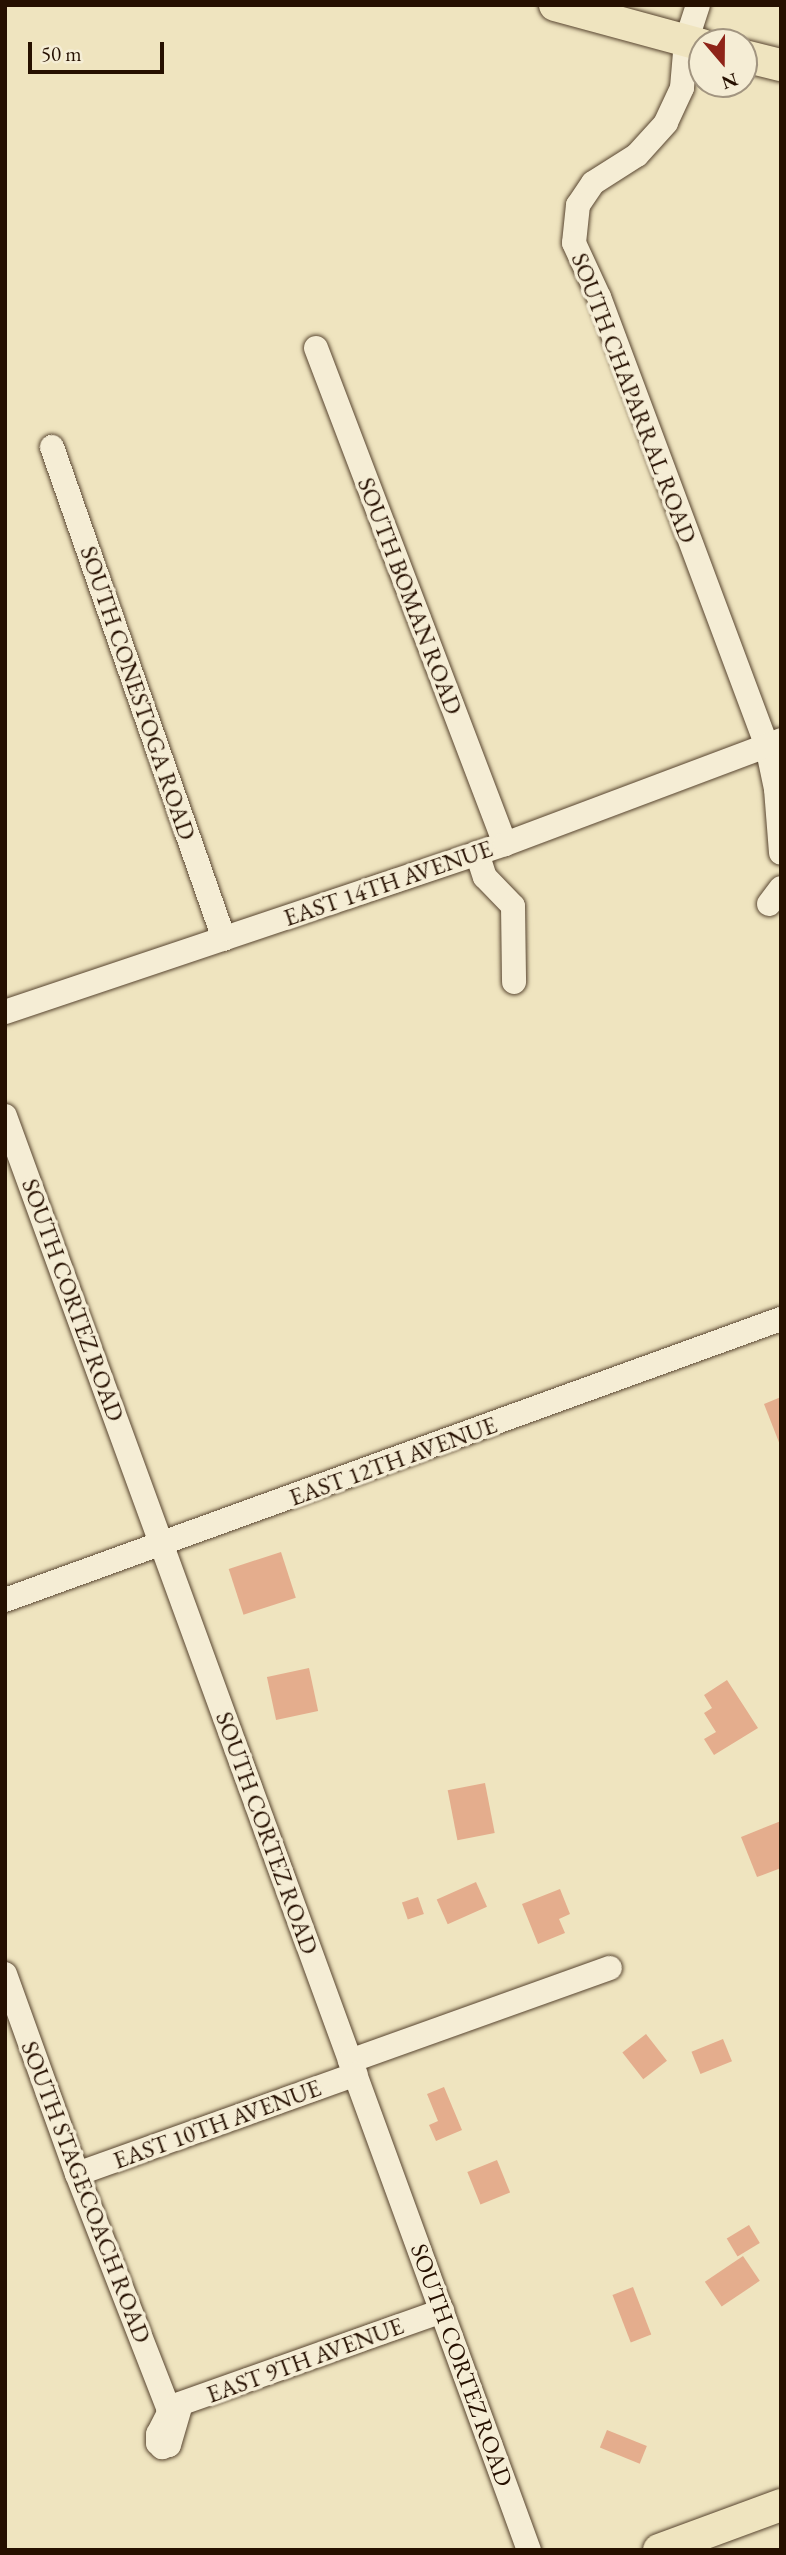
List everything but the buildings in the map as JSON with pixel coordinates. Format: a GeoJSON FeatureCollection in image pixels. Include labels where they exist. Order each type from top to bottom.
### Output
{"type":"FeatureCollection","features":[{"type":"Feature","properties":{"kind":"main road"},"geometry":{"type":"LineString","coordinates":[[555,5],[688,41]]}},
{"type":"Feature","properties":{"kind":"main road"},"geometry":{"type":"LineString","coordinates":[[758,59],[781,65]]}},
{"type":"Feature","properties":{"kind":"main road"},"geometry":{"type":"LineString","coordinates":[[659,2550],[781,2505]]}},
{"type":"Feature","properties":{"kind":"street","name":"SOUTH CHAPARRAL ROAD"},"geometry":{"type":"LineString","coordinates":[[696,28],[698,5]]}},
{"type":"Feature","properties":{"kind":"street","name":"SOUTH CHAPARRAL ROAD"},"geometry":{"type":"LineString","coordinates":[[688,66],[682,88],[666,123],[637,155],[593,183],[578,205],[574,243],[598,297],[774,743],[781,853]]}},
{"type":"Feature","properties":{"kind":"street","name":"SOUTH BOMAN ROAD"},"geometry":{"type":"LineString","coordinates":[[316,348],[505,844]]}},
{"type":"Feature","properties":{"kind":"street","name":"SOUTH CONESTOGA ROAD"},"geometry":{"type":"LineString","coordinates":[[52,447],[224,939]]}},
{"type":"Feature","properties":{"kind":"street","name":"EAST 14TH AVENUE"},"geometry":{"type":"LineString","coordinates":[[5,1012],[505,844],[774,743]]}},
{"type":"Feature","properties":{"kind":"street"},"geometry":{"type":"LineString","coordinates":[[477,853],[485,877],[513,906],[514,982]]}},
{"type":"Feature","properties":{"kind":"street","name":"SOUTH CORTEZ ROAD"},"geometry":{"type":"LineString","coordinates":[[5,1116],[529,2550]]}},
{"type":"Feature","properties":{"kind":"street","name":"EAST 12TH AVENUE"},"geometry":{"type":"LineString","coordinates":[[5,1600],[781,1319]]}},
{"type":"Feature","properties":{"kind":"street","name":"EAST 10TH AVENUE"},"geometry":{"type":"LineString","coordinates":[[77,2174],[610,1968]]}},
{"type":"Feature","properties":{"kind":"street","name":"SOUTH STAGECOACH ROAD"},"geometry":{"type":"LineString","coordinates":[[5,1974],[77,2174],[174,2406]]}},
{"type":"Feature","properties":{"kind":"street","name":"EAST 9TH AVENUE"},"geometry":{"type":"LineString","coordinates":[[174,2406],[442,2311]]}}]}
